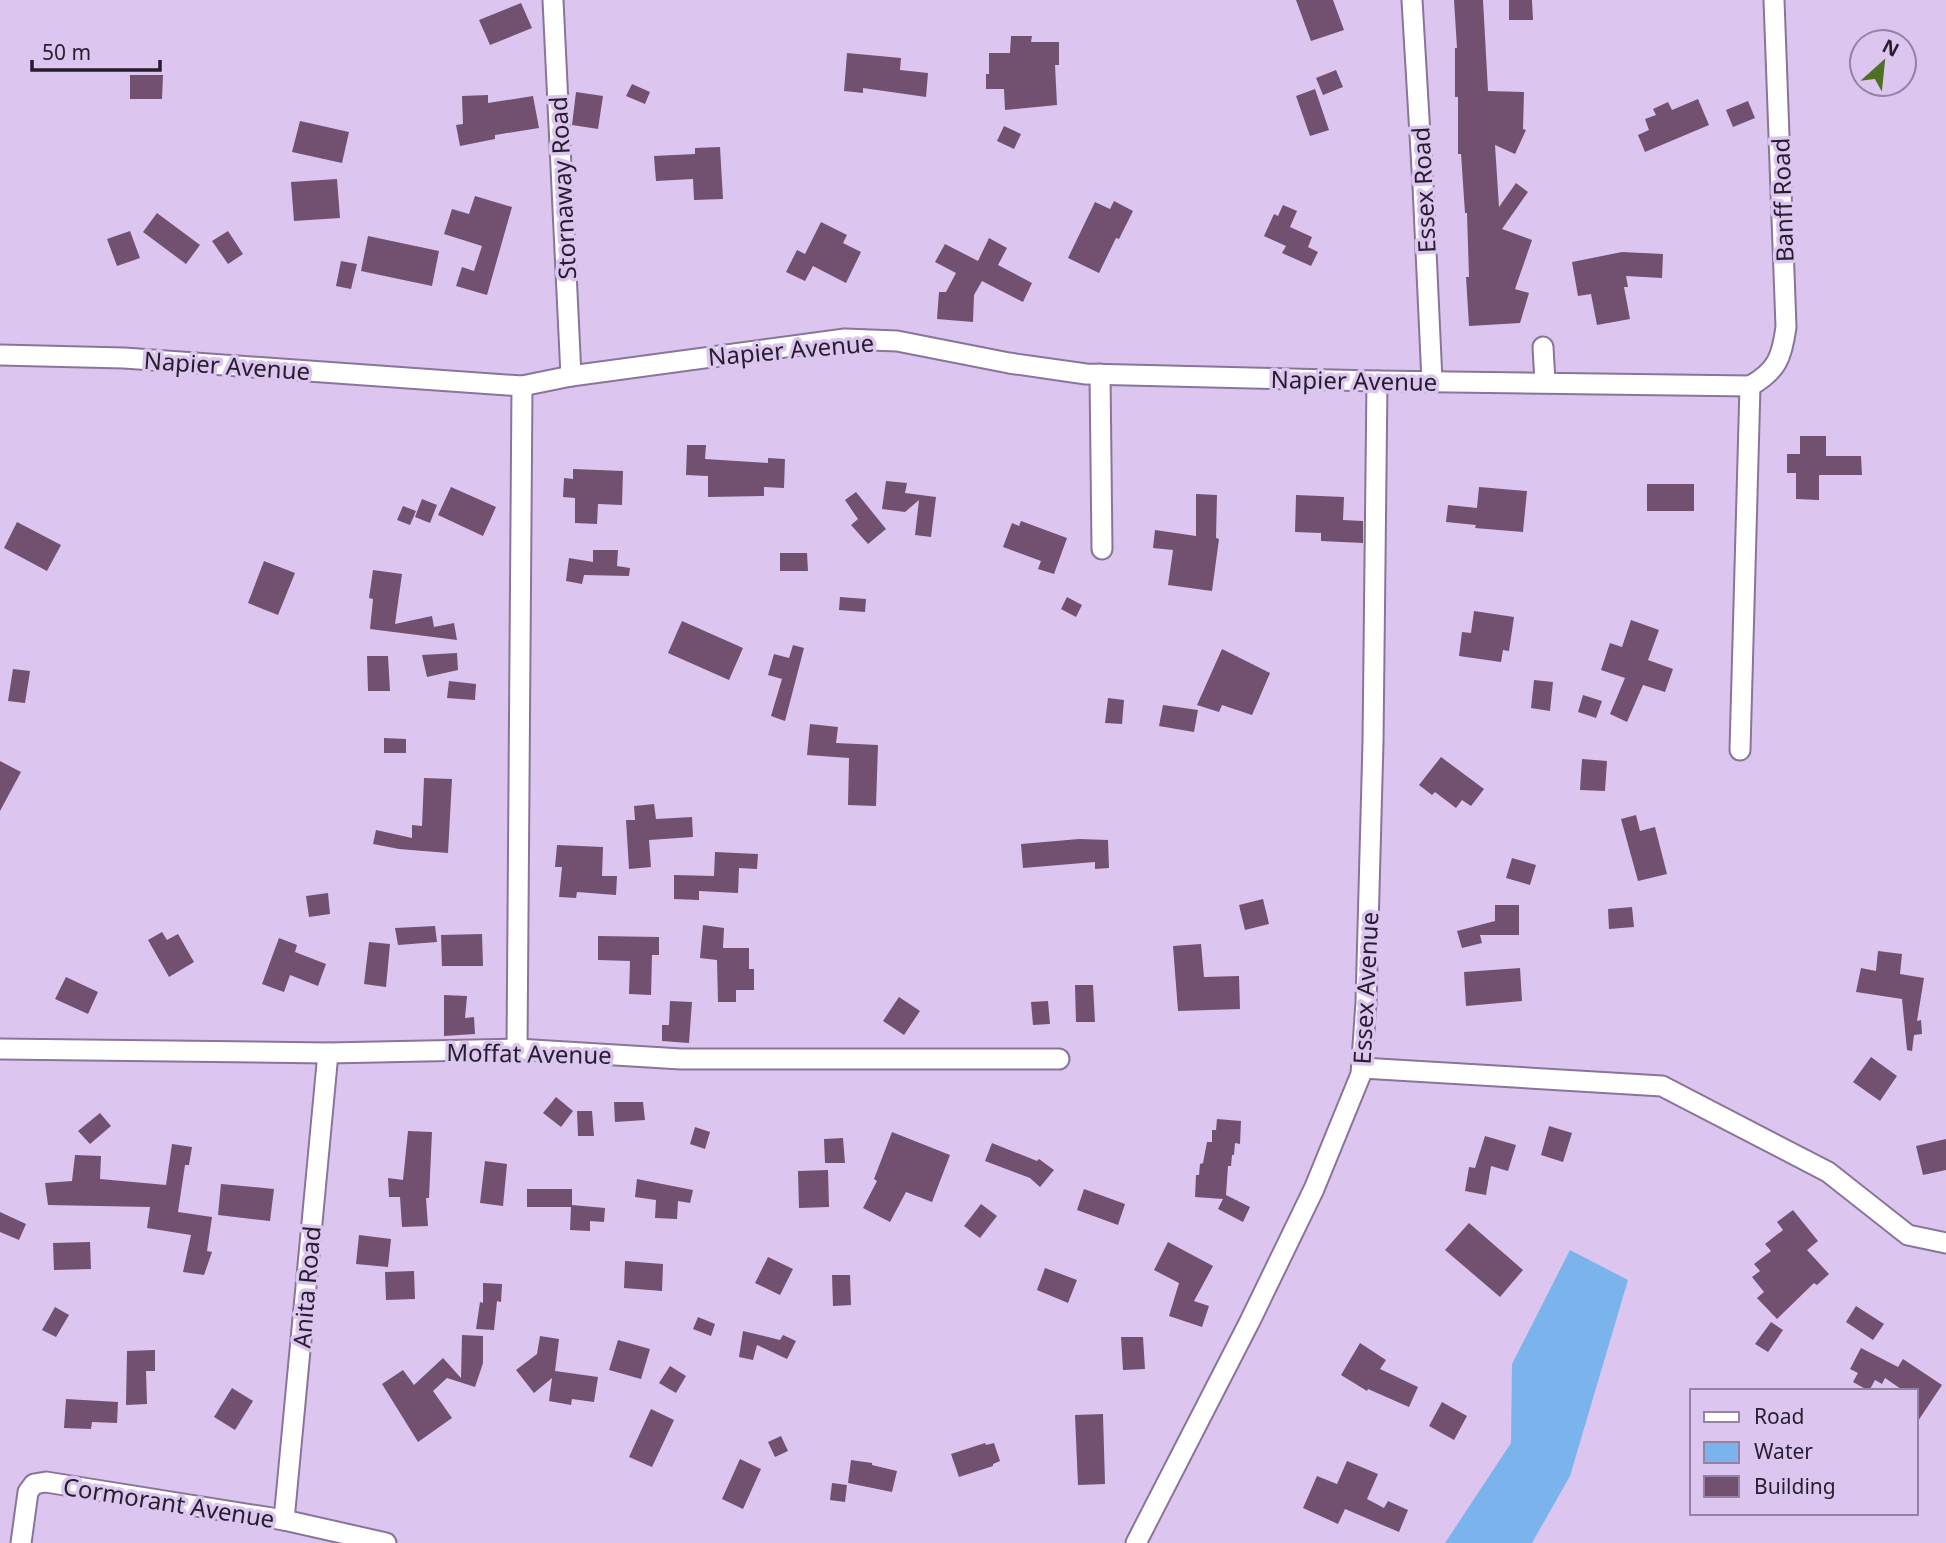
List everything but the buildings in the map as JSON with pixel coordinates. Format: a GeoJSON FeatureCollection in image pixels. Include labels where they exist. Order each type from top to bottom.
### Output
{"type":"FeatureCollection","features":[{"type":"Feature","properties":{"kind":"street","name":"Stornaway Road"},"geometry":{"type":"LineString","coordinates":[[552,0],[571,376]]}},
{"type":"Feature","properties":{"kind":"street","name":"Essex Road"},"geometry":{"type":"LineString","coordinates":[[1412,0],[1432,381]]}},
{"type":"Feature","properties":{"kind":"street","name":"Banff Road"},"geometry":{"type":"LineString","coordinates":[[1750,386],[1770,371],[1779,360],[1786,327],[1774,0]]}},
{"type":"Feature","properties":{"kind":"street","name":"Napier Avenue"},"geometry":{"type":"LineString","coordinates":[[0,355],[124,358],[522,386],[571,376],[845,339],[897,341],[1009,363],[1100,374],[1750,386]]}},
{"type":"Feature","properties":{"kind":"street"},"geometry":{"type":"LineString","coordinates":[[1543,347],[1545,382]]}},
{"type":"Feature","properties":{"kind":"street"},"geometry":{"type":"LineString","coordinates":[[1100,374],[1102,549]]}},
{"type":"Feature","properties":{"kind":"street","name":"Essex Avenue"},"geometry":{"type":"LineString","coordinates":[[1136,1543],[1250,1321],[1314,1189],[1362,1068],[1373,769],[1377,381]]}},
{"type":"Feature","properties":{"kind":"street"},"geometry":{"type":"LineString","coordinates":[[517,1049],[522,386]]}},
{"type":"Feature","properties":{"kind":"street"},"geometry":{"type":"LineString","coordinates":[[1740,750],[1750,386]]}},
{"type":"Feature","properties":{"kind":"street","name":"Moffat Avenue"},"geometry":{"type":"LineString","coordinates":[[0,1049],[328,1053],[517,1049],[681,1059],[1059,1059]]}},
{"type":"Feature","properties":{"kind":"street","name":"Anita Road"},"geometry":{"type":"LineString","coordinates":[[284,1520],[328,1053]]}},
{"type":"Feature","properties":{"kind":"street"},"geometry":{"type":"LineString","coordinates":[[1362,1068],[1662,1086],[1828,1172],[1908,1235],[1946,1243]]}},
{"type":"Feature","properties":{"kind":"street","name":"Cormorant Avenue"},"geometry":{"type":"LineString","coordinates":[[21,1543],[28,1492],[34,1484],[46,1482],[284,1520],[386,1543]]}},
{"type":"Feature","properties":{"kind":"water"},"geometry":{"type":"Polygon","coordinates":[[[1570,1250],[1628,1280],[1570,1476],[1532,1543],[1445,1543],[1511,1443],[1512,1364],[1570,1250]]]}}]}
